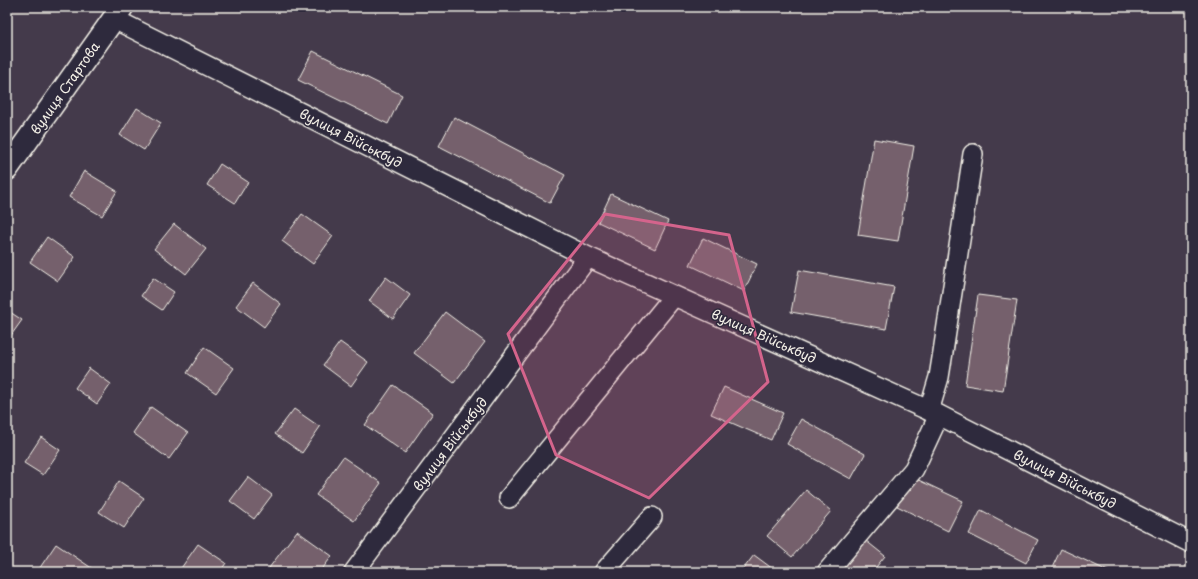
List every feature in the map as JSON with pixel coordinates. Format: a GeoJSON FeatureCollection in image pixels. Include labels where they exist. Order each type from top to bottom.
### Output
{"type":"FeatureCollection","features":[{"type":"Feature","properties":{"kind":"main road","name":"вулиця Стартова"},"geometry":{"type":"LineString","coordinates":[[7,168],[118,13]]}},
{"type":"Feature","properties":{"kind":"street","name":"вулиця Військбуд"},"geometry":{"type":"LineString","coordinates":[[118,13],[588,258],[934,413],[1191,543]]}},
{"type":"Feature","properties":{"kind":"street"},"geometry":{"type":"LineString","coordinates":[[828,572],[914,469],[934,413],[938,377],[973,154]]}},
{"type":"Feature","properties":{"kind":"street","name":"вулиця Військбуд"},"geometry":{"type":"LineString","coordinates":[[354,572],[588,258]]}},
{"type":"Feature","properties":{"kind":"street"},"geometry":{"type":"LineString","coordinates":[[509,498],[674,296]]}},
{"type":"Feature","properties":{"kind":"street"},"geometry":{"type":"LineString","coordinates":[[604,572],[652,517]]}},
{"type":"Feature","properties":{"kind":"highlighted area"},"geometry":{"type":"Polygon","coordinates":[[[605,214],[729,235],[768,382],[649,498],[556,455],[508,334],[605,214]]]}},
{"type":"Feature","properties":{"kind":"building"},"geometry":{"type":"Polygon","coordinates":[[[313,51],[402,95],[388,124],[298,80],[313,51]]]}},
{"type":"Feature","properties":{"kind":"building"},"geometry":{"type":"Polygon","coordinates":[[[137,108],[161,123],[144,150],[120,135],[137,108]]]}},
{"type":"Feature","properties":{"kind":"building"},"geometry":{"type":"Polygon","coordinates":[[[454,117],[565,175],[550,203],[439,146],[454,117]]]}},
{"type":"Feature","properties":{"kind":"building"},"geometry":{"type":"Polygon","coordinates":[[[874,139],[914,146],[898,241],[858,235],[874,139]]]}},
{"type":"Feature","properties":{"kind":"building"},"geometry":{"type":"Polygon","coordinates":[[[220,164],[248,182],[235,203],[207,185],[220,164]]]}},
{"type":"Feature","properties":{"kind":"building"},"geometry":{"type":"Polygon","coordinates":[[[84,171],[117,191],[102,216],[69,197],[84,171]]]}},
{"type":"Feature","properties":{"kind":"building"},"geometry":{"type":"Polygon","coordinates":[[[611,194],[668,221],[655,249],[598,222],[611,194]]]}},
{"type":"Feature","properties":{"kind":"building"},"geometry":{"type":"Polygon","coordinates":[[[302,214],[333,236],[313,264],[282,241],[302,214]]]}},
{"type":"Feature","properties":{"kind":"building"},"geometry":{"type":"Polygon","coordinates":[[[174,224],[206,249],[186,274],[154,249],[174,224]]]}},
{"type":"Feature","properties":{"kind":"building"},"geometry":{"type":"Polygon","coordinates":[[[47,237],[75,257],[58,281],[30,262],[47,237]]]}},
{"type":"Feature","properties":{"kind":"building"},"geometry":{"type":"Polygon","coordinates":[[[703,238],[757,264],[744,291],[690,265],[703,238]]]}},
{"type":"Feature","properties":{"kind":"building"},"geometry":{"type":"Polygon","coordinates":[[[799,270],[894,287],[886,329],[791,312],[799,270]]]}},
{"type":"Feature","properties":{"kind":"building"},"geometry":{"type":"Polygon","coordinates":[[[386,277],[410,295],[393,319],[369,301],[386,277]]]}},
{"type":"Feature","properties":{"kind":"building"},"geometry":{"type":"Polygon","coordinates":[[[153,278],[174,292],[162,310],[141,296],[153,278]]]}},
{"type":"Feature","properties":{"kind":"building"},"geometry":{"type":"Polygon","coordinates":[[[253,283],[281,304],[264,327],[236,306],[253,283]]]}},
{"type":"Feature","properties":{"kind":"building"},"geometry":{"type":"Polygon","coordinates":[[[978,295],[1017,300],[1003,391],[965,385],[978,295]]]}},
{"type":"Feature","properties":{"kind":"building"},"geometry":{"type":"Polygon","coordinates":[[[7,310],[22,320],[7,341],[7,310]]]}},
{"type":"Feature","properties":{"kind":"building"},"geometry":{"type":"Polygon","coordinates":[[[445,312],[485,342],[454,383],[414,353],[445,312]]]}},
{"type":"Feature","properties":{"kind":"building"},"geometry":{"type":"Polygon","coordinates":[[[340,342],[368,362],[351,386],[323,365],[340,342]]]}},
{"type":"Feature","properties":{"kind":"building"},"geometry":{"type":"Polygon","coordinates":[[[204,347],[234,368],[216,393],[187,373],[204,347]]]}},
{"type":"Feature","properties":{"kind":"building"},"geometry":{"type":"Polygon","coordinates":[[[89,368],[111,384],[97,404],[75,388],[89,368]]]}},
{"type":"Feature","properties":{"kind":"building"},"geometry":{"type":"Polygon","coordinates":[[[393,385],[433,413],[405,453],[365,425],[393,385]]]}},
{"type":"Feature","properties":{"kind":"building"},"geometry":{"type":"Polygon","coordinates":[[[724,387],[783,413],[771,440],[711,414],[724,387]]]}},
{"type":"Feature","properties":{"kind":"building"},"geometry":{"type":"Polygon","coordinates":[[[151,407],[188,433],[169,459],[133,433],[151,407]]]}},
{"type":"Feature","properties":{"kind":"building"},"geometry":{"type":"Polygon","coordinates":[[[294,409],[320,427],[302,453],[275,434],[294,409]]]}},
{"type":"Feature","properties":{"kind":"building"},"geometry":{"type":"Polygon","coordinates":[[[801,419],[865,454],[851,479],[787,444],[801,419]]]}},
{"type":"Feature","properties":{"kind":"building"},"geometry":{"type":"Polygon","coordinates":[[[41,437],[60,450],[43,475],[24,463],[41,437]]]}},
{"type":"Feature","properties":{"kind":"building"},"geometry":{"type":"Polygon","coordinates":[[[343,457],[381,483],[354,521],[316,495],[343,457]]]}},
{"type":"Feature","properties":{"kind":"building"},"geometry":{"type":"Polygon","coordinates":[[[248,477],[272,495],[254,519],[230,501],[248,477]]]}},
{"type":"Feature","properties":{"kind":"building"},"geometry":{"type":"Polygon","coordinates":[[[912,477],[963,501],[948,531],[897,506],[912,477]]]}},
{"type":"Feature","properties":{"kind":"building"},"geometry":{"type":"Polygon","coordinates":[[[119,481],[144,498],[124,528],[99,512],[119,481]]]}},
{"type":"Feature","properties":{"kind":"building"},"geometry":{"type":"Polygon","coordinates":[[[806,490],[831,511],[792,557],[767,536],[806,490]]]}},
{"type":"Feature","properties":{"kind":"building"},"geometry":{"type":"Polygon","coordinates":[[[981,510],[1038,540],[1026,563],[969,534],[981,510]]]}},
{"type":"Feature","properties":{"kind":"building"},"geometry":{"type":"Polygon","coordinates":[[[297,531],[332,556],[320,572],[275,572],[269,568],[297,531]]]}},
{"type":"Feature","properties":{"kind":"building"},"geometry":{"type":"Polygon","coordinates":[[[860,536],[885,556],[872,572],[833,572],[860,536]]]}},
{"type":"Feature","properties":{"kind":"building"},"geometry":{"type":"Polygon","coordinates":[[[56,544],[96,571],[37,572],[56,544]]]}},
{"type":"Feature","properties":{"kind":"building"},"geometry":{"type":"Polygon","coordinates":[[[198,544],[226,563],[220,572],[179,571],[198,544]]]}},
{"type":"Feature","properties":{"kind":"building"},"geometry":{"type":"Polygon","coordinates":[[[1061,549],[1110,572],[1050,572],[1061,549]]]}},
{"type":"Feature","properties":{"kind":"building"},"geometry":{"type":"Polygon","coordinates":[[[754,555],[777,572],[741,572],[754,555]]]}}]}
